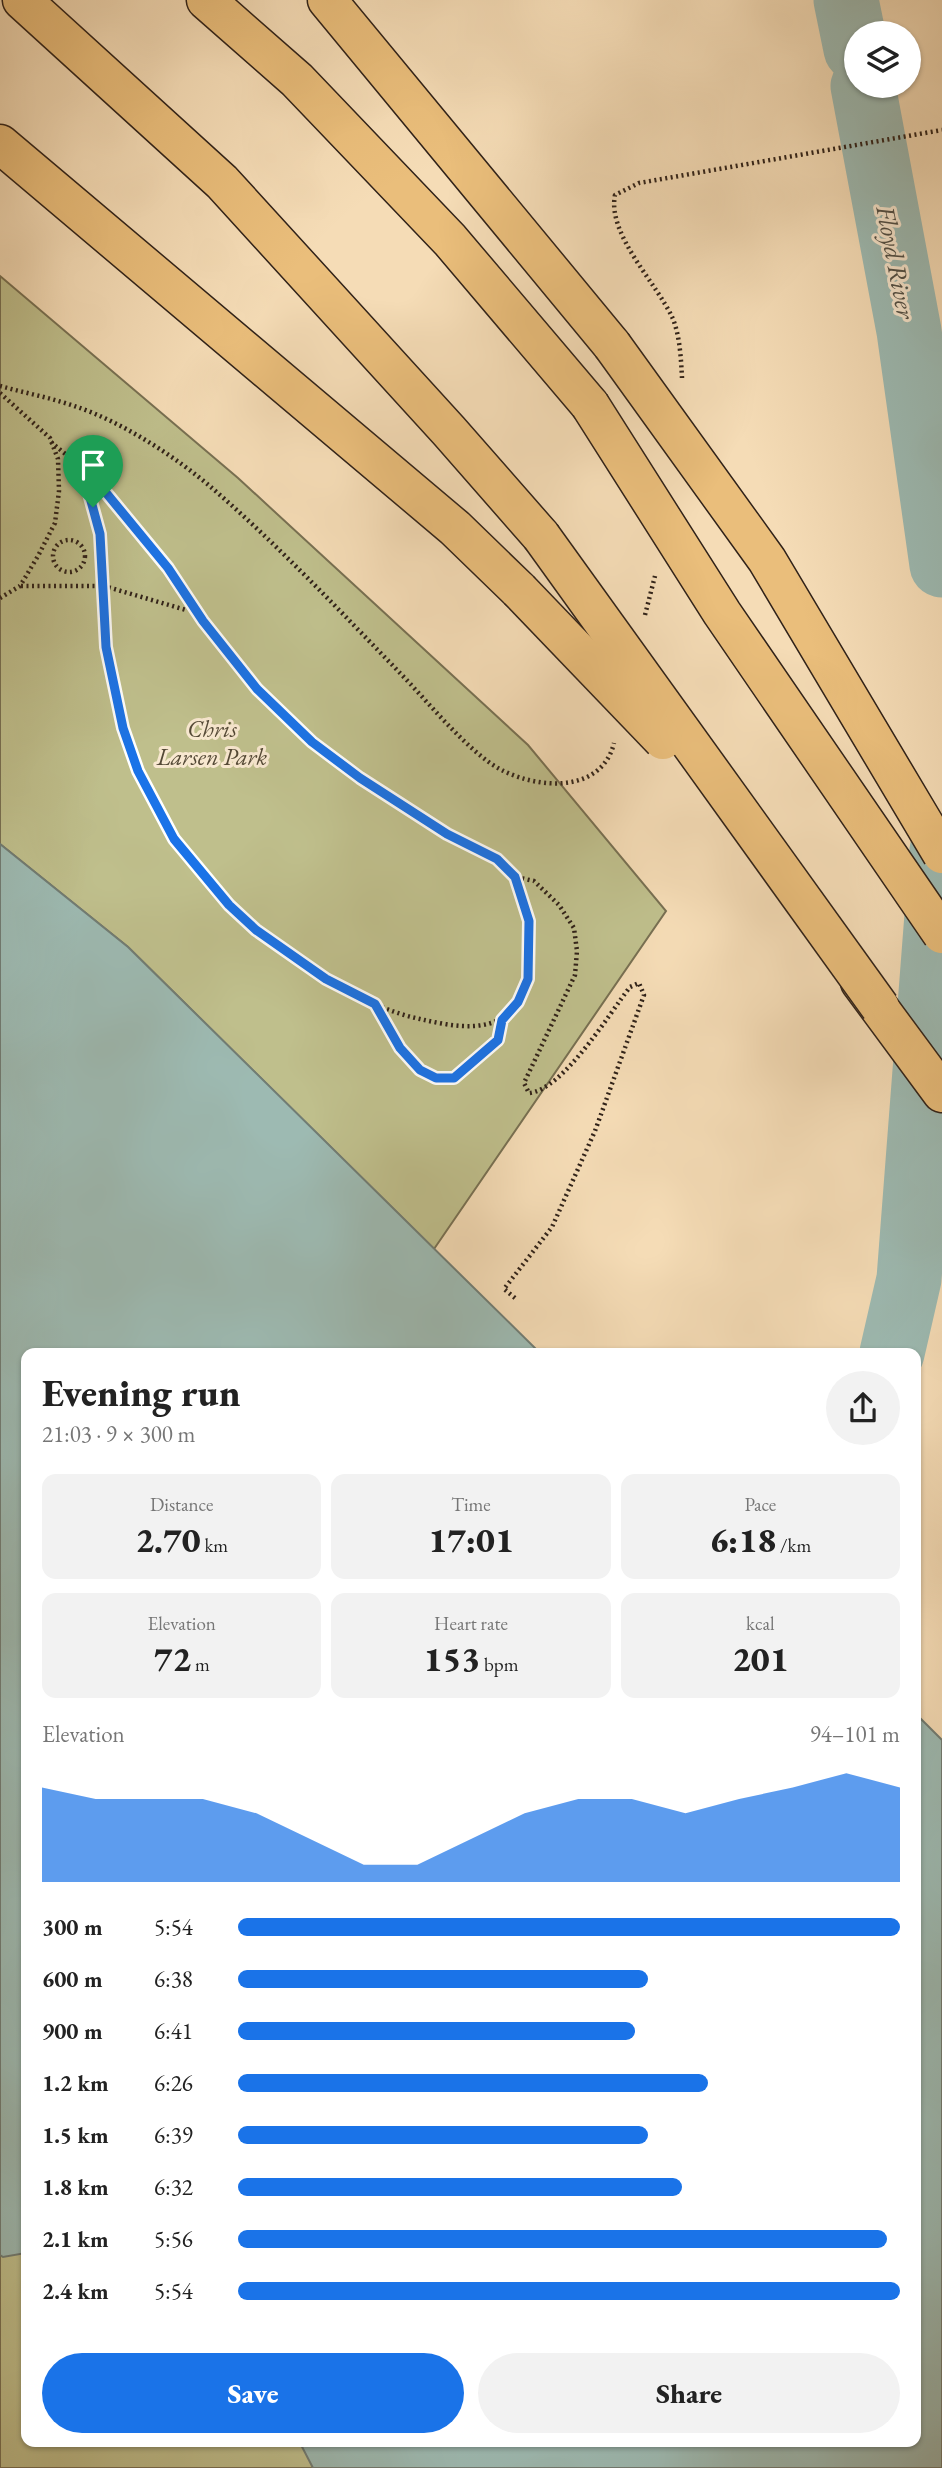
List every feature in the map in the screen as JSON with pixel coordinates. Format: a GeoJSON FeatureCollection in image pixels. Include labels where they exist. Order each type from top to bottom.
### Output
{"type":"FeatureCollection","features":[{"type":"Feature","properties":{"kind":"highway"},"geometry":{"type":"LineString","coordinates":[[22,0],[222,182],[449,431],[541,537],[942,1093]]}},
{"type":"Feature","properties":{"kind":"highway"},"geometry":{"type":"LineString","coordinates":[[206,0],[297,80],[440,230],[590,405],[722,613],[942,934]]}},
{"type":"Feature","properties":{"kind":"highway"},"geometry":{"type":"LineString","coordinates":[[327,0],[612,345],[767,560],[942,854]]}},
{"type":"Feature","properties":{"kind":"highway"},"geometry":{"type":"LineString","coordinates":[[0,144],[455,528],[519,590],[687,764],[880,1007]]}},
{"type":"Feature","properties":{"kind":"path"},"geometry":{"type":"LineString","coordinates":[[639,183],[942,130]]}},
{"type":"Feature","properties":{"kind":"path"},"geometry":{"type":"LineString","coordinates":[[0,393],[98,483],[151,546],[257,689],[312,742],[360,778],[447,834],[497,859],[515,877],[529,921],[528,979],[518,1002],[502,1020],[498,1040],[471,1066],[454,1078],[436,1078],[420,1070],[400,1048],[375,1004]]}},
{"type":"Feature","properties":{"kind":"path"},"geometry":{"type":"LineString","coordinates":[[20,586],[55,523],[59,491],[58,459],[51,442]]}},
{"type":"Feature","properties":{"kind":"path"},"geometry":{"type":"LineString","coordinates":[[82,468],[100,534],[106,647],[123,728],[138,771],[174,839],[229,905],[256,930],[326,979],[375,1004],[418,1019],[479,1027],[502,1020]]}},
{"type":"Feature","properties":{"kind":"path"},"geometry":{"type":"LineString","coordinates":[[64,541],[74,541],[82,547],[84,562],[77,569],[68,571],[55,562],[55,550],[64,541]]}},
{"type":"Feature","properties":{"kind":"path"},"geometry":{"type":"LineString","coordinates":[[44,544],[55,550]]}},
{"type":"Feature","properties":{"kind":"path"},"geometry":{"type":"LineString","coordinates":[[67,584],[68,571]]}},
{"type":"Feature","properties":{"kind":"path"},"geometry":{"type":"LineString","coordinates":[[0,598],[20,586],[67,584],[104,586],[186,610],[193,605]]}},
{"type":"Feature","properties":{"kind":"path"},"geometry":{"type":"LineString","coordinates":[[515,877],[534,881],[559,905],[574,928],[577,951],[575,975],[524,1083],[529,1093],[541,1092],[564,1072],[630,987],[639,983],[643,995],[595,1130],[552,1227],[504,1289],[515,1298]]}},
{"type":"Feature","properties":{"kind":"green space","name":"Chris Larsen Park"},"geometry":{"type":"Polygon","coordinates":[[[0,276],[238,478],[528,745],[666,911],[434,1249],[128,947],[0,844],[0,276]]]}},
{"type":"Feature","properties":{"kind":"green space"},"geometry":{"type":"Polygon","coordinates":[[[0,1951],[21,1969],[21,2447],[439,2447],[457,2468],[0,2468],[0,1951]]]}},
{"type":"Feature","properties":{"kind":"water"},"geometry":{"type":"Polygon","coordinates":[[[0,844],[128,947],[535,1348],[21,1348],[21,2254],[3,2257],[0,2255],[0,844]]]}},
{"type":"Feature","properties":{"kind":"water"},"geometry":{"type":"Polygon","coordinates":[[[921,1719],[942,1740],[942,2468],[313,2468],[302,2447],[921,2447],[921,1719]]]}},
{"type":"Feature","properties":{"kind":"waterway","name":"Floyd River"},"geometry":{"type":"LineString","coordinates":[[846,0],[850,21]]}},
{"type":"Feature","properties":{"kind":"waterway","name":"Floyd River"},"geometry":{"type":"LineString","coordinates":[[865,98],[909,331],[942,565]]}},
{"type":"Feature","properties":{"kind":"waterway","name":"Floyd River"},"geometry":{"type":"LineString","coordinates":[[893,1348],[909,1279],[942,850]]}},
{"type":"Feature","properties":{"kind":"route"},"geometry":{"type":"LineString","coordinates":[[82,468],[124,513],[168,568],[203,621],[257,689],[312,742],[360,778],[447,834],[497,859],[515,877],[529,921],[528,979],[518,1002],[502,1020],[498,1040],[454,1078],[436,1078],[420,1070],[400,1048],[375,1004],[326,979],[256,930],[229,905],[174,839],[138,771],[113,689],[106,647],[100,534],[93,507],[82,468]]}}]}
